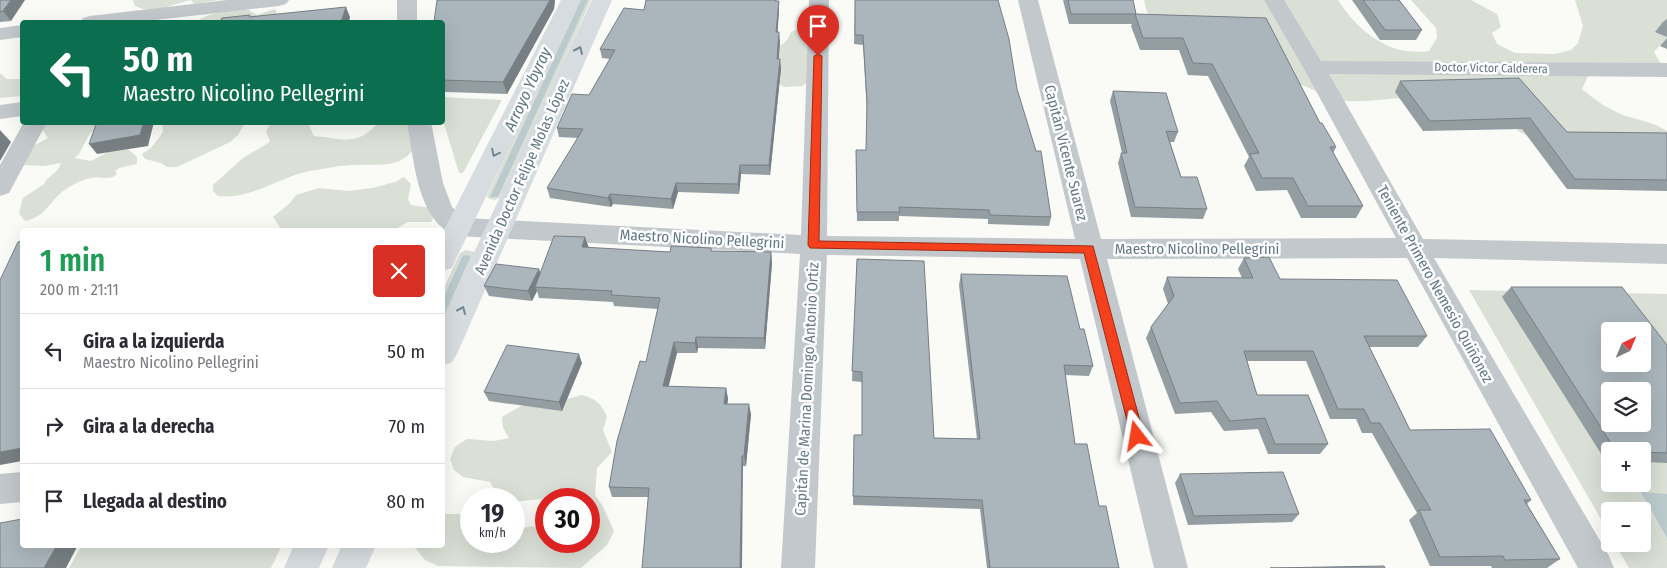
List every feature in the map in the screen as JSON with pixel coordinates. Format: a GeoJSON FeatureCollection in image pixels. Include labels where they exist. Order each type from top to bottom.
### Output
{"type":"FeatureCollection","features":[{"type":"Feature","properties":{"kind":"main road","name":"Avenida Doctor Felipe Molas López"},"geometry":{"type":"LineString","coordinates":[[445,255],[571,0]]}},
{"type":"Feature","properties":{"kind":"main road","name":"Avenida Doctor Felipe Molas López"},"geometry":{"type":"LineString","coordinates":[[445,347],[602,0]]}},
{"type":"Feature","properties":{"kind":"main road"},"geometry":{"type":"LineString","coordinates":[[301,568],[311,548]]}},
{"type":"Feature","properties":{"kind":"main road"},"geometry":{"type":"LineString","coordinates":[[349,568],[358,548]]}},
{"type":"Feature","properties":{"kind":"street"},"geometry":{"type":"LineString","coordinates":[[120,19],[129,0]]}},
{"type":"Feature","properties":{"kind":"street"},"geometry":{"type":"LineString","coordinates":[[110,20],[280,0]]}},
{"type":"Feature","properties":{"kind":"street"},"geometry":{"type":"LineString","coordinates":[[407,0],[407,20]]}},
{"type":"Feature","properties":{"kind":"street","name":"Capitán de Marina Domingo Antonio Ortiz"},"geometry":{"type":"LineString","coordinates":[[798,568],[814,245],[819,0]]}},
{"type":"Feature","properties":{"kind":"street","name":"Capitán Vicente Suarez"},"geometry":{"type":"LineString","coordinates":[[1028,0],[1089,249],[1171,568]]}},
{"type":"Feature","properties":{"kind":"street","name":"Teniente Primero Nemesio Quiñónez"},"geometry":{"type":"LineString","coordinates":[[1274,0],[1314,67],[1414,248],[1597,568]]}},
{"type":"Feature","properties":{"kind":"street"},"geometry":{"type":"LineString","coordinates":[[0,34],[20,31]]}},
{"type":"Feature","properties":{"kind":"street","name":"Doctor Victor Calderera"},"geometry":{"type":"LineString","coordinates":[[1314,67],[1667,70]]}},
{"type":"Feature","properties":{"kind":"street"},"geometry":{"type":"LineString","coordinates":[[0,112],[20,108]]}},
{"type":"Feature","properties":{"kind":"street"},"geometry":{"type":"LineString","coordinates":[[0,187],[34,125]]}},
{"type":"Feature","properties":{"kind":"street"},"geometry":{"type":"LineString","coordinates":[[420,125],[431,183],[441,212],[458,227]]}},
{"type":"Feature","properties":{"kind":"street","name":"Maestro Nicolino Pellegrini"},"geometry":{"type":"LineString","coordinates":[[458,227],[814,245],[1089,249],[1414,248],[1667,254]]}},
{"type":"Feature","properties":{"kind":"street"},"geometry":{"type":"LineString","coordinates":[[0,489],[20,487]]}},
{"type":"Feature","properties":{"kind":"shaded area"},"geometry":{"type":"Polygon","coordinates":[[[133,0],[191,0],[163,8],[149,9],[135,6],[133,0]]]}},
{"type":"Feature","properties":{"kind":"shaded area"},"geometry":{"type":"Polygon","coordinates":[[[191,0],[219,0],[194,4],[191,0]]]}},
{"type":"Feature","properties":{"kind":"shaded area"},"geometry":{"type":"Polygon","coordinates":[[[578,0],[591,0],[502,197],[495,200],[489,199],[487,196],[578,0]]]}},
{"type":"Feature","properties":{"kind":"shaded area"},"geometry":{"type":"Polygon","coordinates":[[[581,0],[588,0],[498,197],[490,197],[581,0]]]}},
{"type":"Feature","properties":{"kind":"shaded area"},"geometry":{"type":"Polygon","coordinates":[[[1144,0],[1338,0],[1355,22],[1376,39],[1388,46],[1414,52],[1429,51],[1437,38],[1436,28],[1411,0],[1471,0],[1497,14],[1501,27],[1492,33],[1497,44],[1515,53],[1555,54],[1571,50],[1578,43],[1583,26],[1575,0],[1667,0],[1667,38],[1654,52],[1661,64],[1589,74],[1582,89],[1614,111],[1667,131],[1667,161],[1589,153],[1532,138],[1517,130],[1520,112],[1412,98],[1357,101],[1338,100],[1155,24],[1147,12],[1144,0]]]}},
{"type":"Feature","properties":{"kind":"shaded area"},"geometry":{"type":"Polygon","coordinates":[[[247,9],[257,15],[275,9],[277,13],[250,20],[199,20],[208,15],[247,9]]]}},
{"type":"Feature","properties":{"kind":"shaded area"},"geometry":{"type":"Polygon","coordinates":[[[800,29],[814,35],[809,81],[802,86],[784,87],[773,78],[766,52],[782,45],[791,32],[800,29]]]}},
{"type":"Feature","properties":{"kind":"shaded area"},"geometry":{"type":"Polygon","coordinates":[[[0,73],[7,79],[20,79],[20,96],[0,98],[0,73]]]}},
{"type":"Feature","properties":{"kind":"shaded area"},"geometry":{"type":"Polygon","coordinates":[[[445,97],[502,100],[463,173],[459,173],[445,125],[445,97]]]}},
{"type":"Feature","properties":{"kind":"shaded area"},"geometry":{"type":"Polygon","coordinates":[[[42,125],[105,125],[90,133],[79,154],[74,158],[91,161],[112,150],[128,149],[137,157],[137,164],[119,168],[115,171],[117,174],[111,178],[95,177],[76,183],[63,191],[40,215],[26,221],[19,213],[23,198],[44,184],[58,170],[61,163],[44,166],[23,165],[27,149],[48,138],[42,129],[42,125]]]}},
{"type":"Feature","properties":{"kind":"shaded area"},"geometry":{"type":"Polygon","coordinates":[[[162,125],[244,125],[238,135],[230,142],[177,167],[167,167],[161,163],[145,159],[142,154],[151,148],[163,132],[162,125]]]}},
{"type":"Feature","properties":{"kind":"shaded area"},"geometry":{"type":"Polygon","coordinates":[[[270,125],[309,125],[314,136],[347,140],[362,136],[376,125],[424,125],[414,149],[406,157],[396,162],[310,171],[242,195],[218,196],[213,191],[213,185],[243,158],[270,142],[266,131],[270,125]]]}},
{"type":"Feature","properties":{"kind":"shaded area"},"geometry":{"type":"Polygon","coordinates":[[[404,177],[411,184],[408,199],[411,205],[431,208],[436,213],[431,222],[408,222],[398,228],[281,228],[273,217],[290,203],[296,195],[319,188],[349,191],[395,182],[404,177]]]}},
{"type":"Feature","properties":{"kind":"shaded area"},"geometry":{"type":"Polygon","coordinates":[[[466,250],[475,252],[445,322],[445,286],[460,253],[466,250]]]}},
{"type":"Feature","properties":{"kind":"shaded area"},"geometry":{"type":"Polygon","coordinates":[[[463,255],[471,256],[445,314],[445,295],[463,255]]]}},
{"type":"Feature","properties":{"kind":"shaded area"},"geometry":{"type":"Polygon","coordinates":[[[1469,290],[1667,294],[1667,568],[1629,568],[1620,552],[1651,552],[1651,502],[1601,502],[1601,519],[1469,290]]]}},
{"type":"Feature","properties":{"kind":"shaded area"},"geometry":{"type":"Polygon","coordinates":[[[582,395],[591,398],[603,409],[607,417],[603,430],[612,452],[597,468],[596,488],[535,488],[535,500],[525,501],[525,488],[494,488],[490,482],[463,477],[454,470],[450,459],[455,447],[467,439],[494,441],[509,438],[503,428],[502,417],[526,403],[556,402],[582,395]]]}},
{"type":"Feature","properties":{"kind":"shaded area"},"geometry":{"type":"Polygon","coordinates":[[[1641,492],[1667,494],[1667,538],[1651,510],[1651,502],[1647,502],[1641,492]]]}},
{"type":"Feature","properties":{"kind":"shaded area"},"geometry":{"type":"Polygon","coordinates":[[[600,502],[614,531],[607,545],[600,551],[600,502]]]}},
{"type":"Feature","properties":{"kind":"shaded area"},"geometry":{"type":"Polygon","coordinates":[[[445,514],[460,515],[460,553],[525,553],[525,528],[532,526],[535,528],[535,553],[598,553],[581,568],[438,566],[425,560],[415,548],[445,548],[445,514]]]}},
{"type":"Feature","properties":{"kind":"shaded area"},"geometry":{"type":"Polygon","coordinates":[[[80,548],[281,548],[271,568],[69,568],[80,548]]]}},
{"type":"Feature","properties":{"kind":"building"},"geometry":{"type":"Polygon","coordinates":[[[0,0],[11,0],[3,11],[0,12],[0,0]]]}},
{"type":"Feature","properties":{"kind":"building"},"geometry":{"type":"Polygon","coordinates":[[[437,0],[550,0],[503,82],[445,80],[445,20],[434,20],[437,0]]]}},
{"type":"Feature","properties":{"kind":"building"},"geometry":{"type":"Polygon","coordinates":[[[646,0],[779,1],[776,32],[779,32],[777,59],[780,59],[769,165],[740,165],[738,184],[676,183],[671,199],[610,194],[608,198],[547,188],[583,129],[557,128],[572,94],[589,95],[615,50],[600,49],[624,8],[644,10],[646,0]]]}},
{"type":"Feature","properties":{"kind":"building"},"geometry":{"type":"Polygon","coordinates":[[[855,0],[998,0],[1009,39],[1017,89],[1036,151],[1041,151],[1051,217],[990,215],[989,210],[899,207],[900,212],[857,212],[856,150],[866,150],[867,102],[863,35],[855,35],[855,0]]]}},
{"type":"Feature","properties":{"kind":"building"},"geometry":{"type":"Polygon","coordinates":[[[1068,0],[1133,0],[1136,14],[1071,14],[1068,0]]]}},
{"type":"Feature","properties":{"kind":"building"},"geometry":{"type":"Polygon","coordinates":[[[1363,0],[1399,0],[1422,30],[1385,30],[1363,0]]]}},
{"type":"Feature","properties":{"kind":"building"},"geometry":{"type":"Polygon","coordinates":[[[346,7],[342,20],[221,20],[222,18],[250,15],[249,17],[346,7]]]}},
{"type":"Feature","properties":{"kind":"building"},"geometry":{"type":"Polygon","coordinates":[[[1135,14],[1266,18],[1320,123],[1322,123],[1336,147],[1330,147],[1363,206],[1308,206],[1293,178],[1262,178],[1250,154],[1259,153],[1212,64],[1193,63],[1183,38],[1143,38],[1135,14]]]}},
{"type":"Feature","properties":{"kind":"building"},"geometry":{"type":"Polygon","coordinates":[[[1519,78],[1567,132],[1667,133],[1667,180],[1575,179],[1530,118],[1430,121],[1400,81],[1519,78]]]}},
{"type":"Feature","properties":{"kind":"building"},"geometry":{"type":"Polygon","coordinates":[[[1113,91],[1166,93],[1178,132],[1166,131],[1181,177],[1197,177],[1207,209],[1135,207],[1121,153],[1127,153],[1113,91]]]}},
{"type":"Feature","properties":{"kind":"building"},"geometry":{"type":"Polygon","coordinates":[[[96,125],[143,125],[140,135],[89,144],[96,125]]]}},
{"type":"Feature","properties":{"kind":"building"},"geometry":{"type":"Polygon","coordinates":[[[554,236],[585,237],[582,247],[670,252],[671,246],[711,248],[711,251],[771,252],[764,338],[696,337],[695,343],[674,342],[663,386],[726,388],[724,404],[749,404],[744,456],[742,456],[740,568],[642,568],[649,488],[609,487],[617,441],[640,361],[646,362],[660,298],[611,295],[612,291],[535,287],[554,236]]]}},
{"type":"Feature","properties":{"kind":"building"},"geometry":{"type":"Polygon","coordinates":[[[18,242],[20,242],[20,448],[0,452],[0,280],[18,242]]]}},
{"type":"Feature","properties":{"kind":"building"},"geometry":{"type":"Polygon","coordinates":[[[1269,257],[1280,279],[1397,280],[1427,336],[1364,336],[1410,430],[1490,429],[1531,500],[1524,500],[1560,559],[1505,560],[1503,556],[1440,557],[1419,510],[1431,510],[1380,423],[1371,423],[1364,409],[1338,409],[1313,351],[1244,351],[1257,395],[1308,395],[1328,444],[1275,444],[1265,418],[1230,421],[1217,401],[1180,403],[1151,327],[1174,296],[1167,277],[1253,278],[1244,258],[1269,257]]]}},
{"type":"Feature","properties":{"kind":"building"},"geometry":{"type":"Polygon","coordinates":[[[857,259],[924,261],[934,438],[980,439],[961,274],[1067,276],[1080,329],[1084,329],[1093,366],[1064,365],[1075,444],[1087,444],[1099,506],[1106,506],[1119,568],[990,568],[982,500],[853,496],[854,435],[862,435],[862,372],[852,371],[857,259]]]}},
{"type":"Feature","properties":{"kind":"building"},"geometry":{"type":"Polygon","coordinates":[[[496,264],[539,269],[528,291],[484,286],[496,264]]]}},
{"type":"Feature","properties":{"kind":"building"},"geometry":{"type":"Polygon","coordinates":[[[1511,287],[1622,287],[1649,322],[1601,322],[1601,372],[1651,372],[1651,324],[1667,345],[1667,453],[1651,452],[1651,442],[1610,442],[1604,432],[1651,432],[1651,382],[1601,382],[1601,428],[1511,287]]]}},
{"type":"Feature","properties":{"kind":"building"},"geometry":{"type":"Polygon","coordinates":[[[507,345],[579,354],[559,402],[484,392],[507,345]]]}},
{"type":"Feature","properties":{"kind":"building"},"geometry":{"type":"Polygon","coordinates":[[[1283,472],[1299,514],[1194,516],[1180,474],[1283,472]]]}},
{"type":"Feature","properties":{"kind":"building"},"geometry":{"type":"Polygon","coordinates":[[[20,519],[20,548],[55,548],[44,568],[0,568],[0,523],[20,519]]]}},
{"type":"Feature","properties":{"kind":"building"},"geometry":{"type":"Polygon","coordinates":[[[1384,566],[1385,568],[1270,568],[1384,566]]]}},
{"type":"Feature","properties":{"kind":"route"},"geometry":{"type":"LineString","coordinates":[[818,56],[814,245],[1089,249],[1137,436]]}},
{"type":"Feature","properties":{"kind":"water label","name":"Arroyo Ybyray"},"geometry":{"type":"Point","coordinates":[527,89]}}]}
